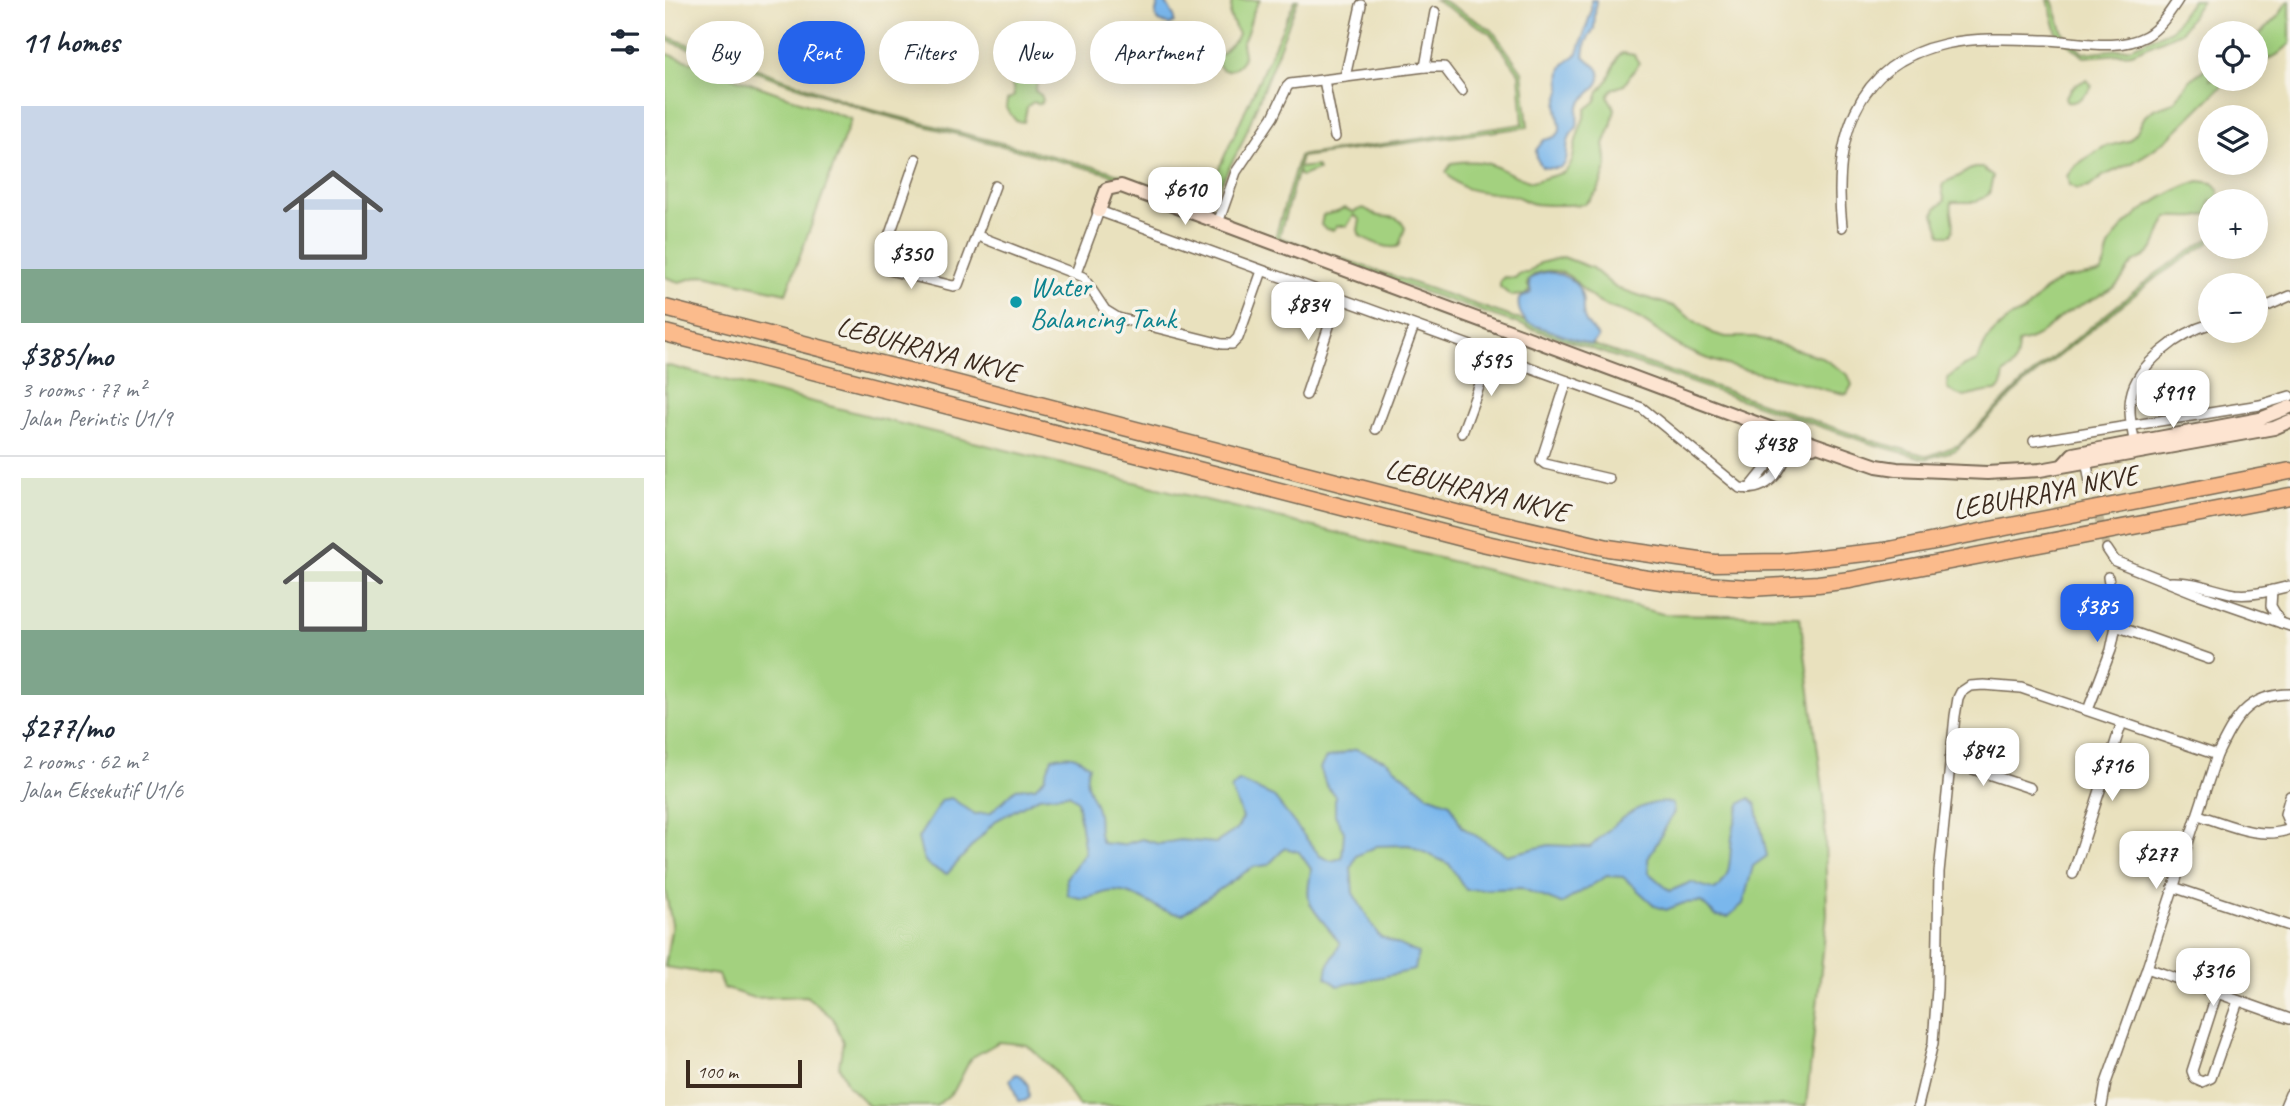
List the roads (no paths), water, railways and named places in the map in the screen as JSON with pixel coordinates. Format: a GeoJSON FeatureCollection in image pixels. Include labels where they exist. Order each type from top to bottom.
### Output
{"type":"FeatureCollection","features":[{"type":"Feature","properties":{"kind":"highway","name":"LEBUHRAYA NKVE"},"geometry":{"type":"LineString","coordinates":[[665,308],[1460,514],[1608,548],[1714,563],[1782,562],[1884,551],[2290,471]]}},
{"type":"Feature","properties":{"kind":"highway","name":"LEBUHRAYA NKVE"},"geometry":{"type":"LineString","coordinates":[[665,332],[1482,543],[1675,583],[1750,588],[1839,582],[2290,496]]}},
{"type":"Feature","properties":{"kind":"street"},"geometry":{"type":"LineString","coordinates":[[1842,227],[1840,165],[1845,142],[1857,108],[1869,86],[1887,70],[1918,53],[1968,41],[2125,43],[2147,35],[2164,20],[2178,0]]}},
{"type":"Feature","properties":{"kind":"street"},"geometry":{"type":"LineString","coordinates":[[1345,77],[1361,5]]}},
{"type":"Feature","properties":{"kind":"street"},"geometry":{"type":"LineString","coordinates":[[1425,67],[1435,12]]}},
{"type":"Feature","properties":{"kind":"street"},"geometry":{"type":"LineString","coordinates":[[1218,223],[1236,172],[1273,117],[1287,87],[1345,77],[1444,67],[1462,91]]}},
{"type":"Feature","properties":{"kind":"street"},"geometry":{"type":"LineString","coordinates":[[1324,80],[1335,137]]}},
{"type":"Feature","properties":{"kind":"street"},"geometry":{"type":"LineString","coordinates":[[916,159],[882,257],[883,264],[889,270],[953,286],[961,281],[995,186]]}},
{"type":"Feature","properties":{"kind":"street"},"geometry":{"type":"LineString","coordinates":[[1076,273],[1107,189],[1121,186],[1877,466],[1987,473],[2040,470],[2063,465],[2073,454],[2086,457],[2274,428],[2290,421]]}},
{"type":"Feature","properties":{"kind":"street"},"geometry":{"type":"LineString","coordinates":[[1099,211],[1642,408],[1735,486],[1749,489],[1763,486],[1778,473],[1794,437]]}},
{"type":"Feature","properties":{"kind":"street"},"geometry":{"type":"LineString","coordinates":[[978,236],[1076,273],[1088,282],[1105,310],[1118,317],[1222,344],[1232,344],[1238,338],[1262,271]]}},
{"type":"Feature","properties":{"kind":"street"},"geometry":{"type":"LineString","coordinates":[[2268,306],[2290,296]]}},
{"type":"Feature","properties":{"kind":"street"},"geometry":{"type":"LineString","coordinates":[[1306,395],[1338,299]]}},
{"type":"Feature","properties":{"kind":"street"},"geometry":{"type":"LineString","coordinates":[[1376,429],[1414,326]]}},
{"type":"Feature","properties":{"kind":"street"},"geometry":{"type":"LineString","coordinates":[[2136,448],[2131,396],[2143,371],[2160,352],[2179,337],[2198,329]]}},
{"type":"Feature","properties":{"kind":"street"},"geometry":{"type":"LineString","coordinates":[[1462,433],[1491,354]]}},
{"type":"Feature","properties":{"kind":"street"},"geometry":{"type":"LineString","coordinates":[[1567,381],[1541,461],[1609,479]]}},
{"type":"Feature","properties":{"kind":"street"},"geometry":{"type":"LineString","coordinates":[[2034,441],[2260,405],[2290,396]]}},
{"type":"Feature","properties":{"kind":"street"},"geometry":{"type":"LineString","coordinates":[[2136,448],[2260,419],[2290,407]]}},
{"type":"Feature","properties":{"kind":"street"},"geometry":{"type":"LineString","coordinates":[[1750,421],[1764,432],[1773,450]]}},
{"type":"Feature","properties":{"kind":"street"},"geometry":{"type":"LineString","coordinates":[[1749,489],[1766,468],[1780,432]]}},
{"type":"Feature","properties":{"kind":"street"},"geometry":{"type":"LineString","coordinates":[[1788,453],[1805,446],[1831,450]]}},
{"type":"Feature","properties":{"kind":"street"},"geometry":{"type":"LineString","coordinates":[[2086,457],[2091,488]]}},
{"type":"Feature","properties":{"kind":"street"},"geometry":{"type":"LineString","coordinates":[[1766,468],[1778,473]]}},
{"type":"Feature","properties":{"kind":"street"},"geometry":{"type":"LineString","coordinates":[[2107,549],[2115,561],[2285,625]]}},
{"type":"Feature","properties":{"kind":"street"},"geometry":{"type":"LineString","coordinates":[[2088,710],[2111,650],[2116,626],[2108,577]]}},
{"type":"Feature","properties":{"kind":"street"},"geometry":{"type":"LineString","coordinates":[[2165,582],[2183,581],[2236,594],[2290,586]]}},
{"type":"Feature","properties":{"kind":"street"},"geometry":{"type":"LineString","coordinates":[[2272,590],[2271,606],[2285,625]]}},
{"type":"Feature","properties":{"kind":"street"},"geometry":{"type":"LineString","coordinates":[[2116,626],[2209,659]]}},
{"type":"Feature","properties":{"kind":"street"},"geometry":{"type":"LineString","coordinates":[[1918,1106],[1933,1042],[1937,989],[1939,872],[1958,698],[1961,692],[1970,686],[1984,685],[2021,688],[2217,755]]}},
{"type":"Feature","properties":{"kind":"street"},"geometry":{"type":"LineString","coordinates":[[2101,1106],[2106,1083],[2199,815],[2217,755],[2233,723],[2249,705],[2273,694],[2290,694]]}},
{"type":"Feature","properties":{"kind":"street"},"geometry":{"type":"LineString","coordinates":[[2073,874],[2122,722]]}},
{"type":"Feature","properties":{"kind":"street"},"geometry":{"type":"LineString","coordinates":[[1951,760],[1955,764],[2030,788]]}},
{"type":"Feature","properties":{"kind":"street"},"geometry":{"type":"LineString","coordinates":[[2199,815],[2263,835],[2277,834],[2290,828],[2285,814],[2290,796]]}},
{"type":"Feature","properties":{"kind":"street"},"geometry":{"type":"LineString","coordinates":[[2173,887],[2290,926]]}},
{"type":"Feature","properties":{"kind":"street"},"geometry":{"type":"LineString","coordinates":[[2147,968],[2290,1019]]}},
{"type":"Feature","properties":{"kind":"street"},"geometry":{"type":"LineString","coordinates":[[2217,993],[2192,1071],[2195,1079],[2202,1082],[2211,1078],[2238,1001]]}},
{"type":"Feature","properties":{"kind":"street"},"geometry":{"type":"LineString","coordinates":[[2285,1106],[2290,1094]]}},
{"type":"Feature","properties":{"kind":"water"},"geometry":{"type":"Polygon","coordinates":[[[1159,0],[1164,0],[1174,16],[1174,21],[1158,21],[1156,12],[1159,0]]]}},
{"type":"Feature","properties":{"kind":"water"},"geometry":{"type":"Polygon","coordinates":[[[1591,0],[1596,0],[1594,29],[1586,42],[1584,56],[1597,68],[1600,79],[1578,108],[1577,127],[1570,136],[1564,165],[1560,168],[1542,167],[1536,150],[1544,140],[1560,132],[1557,106],[1561,90],[1561,71],[1565,63],[1578,53],[1591,12],[1591,0]]]}},
{"type":"Feature","properties":{"kind":"water"},"geometry":{"type":"Polygon","coordinates":[[[1547,272],[1566,277],[1576,284],[1582,296],[1584,318],[1598,338],[1591,345],[1527,323],[1523,317],[1519,309],[1519,299],[1531,293],[1529,280],[1547,272]]]}},
{"type":"Feature","properties":{"kind":"water"},"geometry":{"type":"Polygon","coordinates":[[[1356,749],[1385,760],[1428,795],[1450,803],[1462,827],[1507,855],[1549,845],[1590,847],[1637,809],[1660,802],[1672,803],[1674,812],[1648,859],[1649,873],[1670,891],[1691,882],[1715,890],[1726,877],[1740,804],[1750,798],[1756,804],[1767,856],[1753,866],[1743,904],[1728,917],[1716,916],[1701,902],[1684,903],[1666,910],[1655,906],[1623,877],[1607,876],[1561,904],[1521,888],[1466,890],[1449,864],[1409,845],[1377,846],[1356,856],[1351,868],[1353,893],[1379,936],[1418,953],[1415,970],[1338,986],[1326,977],[1328,966],[1340,944],[1310,903],[1308,891],[1311,869],[1299,852],[1285,848],[1268,865],[1253,867],[1183,914],[1167,911],[1122,892],[1082,898],[1068,895],[1066,878],[1085,853],[1077,800],[1069,794],[1039,797],[995,821],[947,874],[925,862],[921,852],[918,838],[942,800],[951,798],[975,814],[990,813],[1016,789],[1035,787],[1044,779],[1052,758],[1068,755],[1089,766],[1088,786],[1099,819],[1102,843],[1122,845],[1142,839],[1159,844],[1180,840],[1216,843],[1237,829],[1243,818],[1231,789],[1239,781],[1273,796],[1320,856],[1331,861],[1342,858],[1344,832],[1335,815],[1335,796],[1326,785],[1320,768],[1326,758],[1356,749]]]}},
{"type":"Feature","properties":{"kind":"water"},"geometry":{"type":"Polygon","coordinates":[[[1016,1074],[1028,1085],[1029,1097],[1025,1101],[1018,1101],[1010,1079],[1016,1074]]]}},
{"type":"Feature","properties":{"kind":"tunnel"},"geometry":{"type":"LineString","coordinates":[[2091,488],[2107,549]]}},
{"type":"Feature","properties":{"kind":"place","name":"Water Balancing Tank"},"geometry":{"type":"Point","coordinates":[1016,302]}}]}
